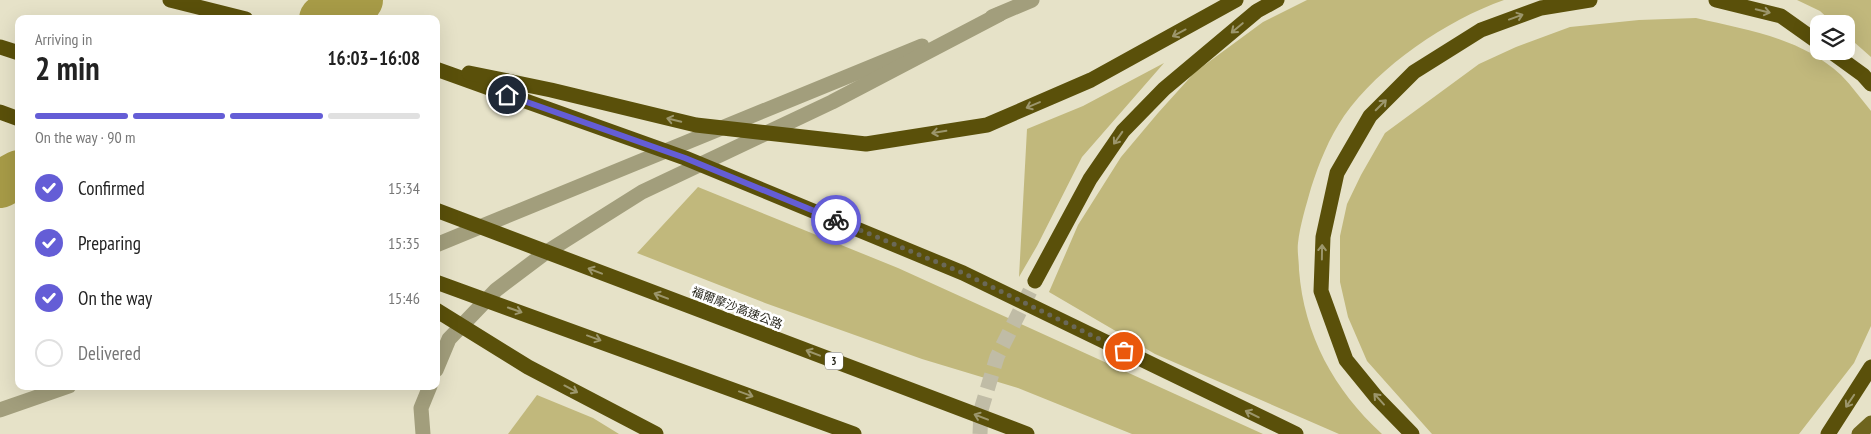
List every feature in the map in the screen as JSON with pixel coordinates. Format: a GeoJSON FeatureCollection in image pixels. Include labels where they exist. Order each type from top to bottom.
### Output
{"type":"FeatureCollection","features":[{"type":"Feature","properties":{"kind":"highway"},"geometry":{"type":"LineString","coordinates":[[170,0],[230,15]]}},
{"type":"Feature","properties":{"kind":"highway"},"geometry":{"type":"LineString","coordinates":[[440,69],[552,90],[696,125],[866,144],[987,125],[1091,80],[1236,0]]}},
{"type":"Feature","properties":{"kind":"highway"},"geometry":{"type":"LineString","coordinates":[[1035,280],[1090,179],[1123,131],[1164,89],[1257,11],[1277,0]]}},
{"type":"Feature","properties":{"kind":"highway"},"geometry":{"type":"LineString","coordinates":[[1412,434],[1377,398],[1346,360],[1321,290],[1322,237],[1337,173],[1370,116],[1414,72],[1480,30],[1541,8],[1590,0]]}},
{"type":"Feature","properties":{"kind":"highway"},"geometry":{"type":"LineString","coordinates":[[1716,0],[1781,16],[1810,37]]}},
{"type":"Feature","properties":{"kind":"highway"},"geometry":{"type":"LineString","coordinates":[[0,46],[15,52]]}},
{"type":"Feature","properties":{"kind":"highway"},"geometry":{"type":"LineString","coordinates":[[1842,60],[1863,75],[1871,84]]}},
{"type":"Feature","properties":{"kind":"highway"},"geometry":{"type":"LineString","coordinates":[[440,69],[685,158],[963,273],[1296,434]]}},
{"type":"Feature","properties":{"kind":"highway"},"geometry":{"type":"LineString","coordinates":[[0,112],[15,118]]}},
{"type":"Feature","properties":{"kind":"highway","name":"福爾摩沙高速公路"},"geometry":{"type":"LineString","coordinates":[[440,212],[1027,434]]}},
{"type":"Feature","properties":{"kind":"highway"},"geometry":{"type":"LineString","coordinates":[[440,283],[548,321],[854,434]]}},
{"type":"Feature","properties":{"kind":"highway"},"geometry":{"type":"LineString","coordinates":[[440,312],[528,367],[656,434]]}},
{"type":"Feature","properties":{"kind":"highway"},"geometry":{"type":"LineString","coordinates":[[1828,434],[1871,367]]}},
{"type":"Feature","properties":{"kind":"main road"},"geometry":{"type":"LineString","coordinates":[[1859,434],[1871,423]]}},
{"type":"Feature","properties":{"kind":"street"},"geometry":{"type":"LineString","coordinates":[[440,242],[1032,0]]}},
{"type":"Feature","properties":{"kind":"street"},"geometry":{"type":"LineString","coordinates":[[440,360],[449,339],[496,290],[553,248],[642,192],[832,102],[1000,14]]}},
{"type":"Feature","properties":{"kind":"street"},"geometry":{"type":"LineString","coordinates":[[0,410],[58,390]]}},
{"type":"Feature","properties":{"kind":"street"},"geometry":{"type":"LineString","coordinates":[[423,434],[421,408],[428,390]]}},
{"type":"Feature","properties":{"kind":"shaded area"},"geometry":{"type":"Polygon","coordinates":[[[1307,0],[1504,0],[1438,32],[1395,63],[1359,97],[1344,116],[1325,151],[1317,169],[1307,202],[1300,229],[1298,249],[1302,294],[1307,317],[1324,360],[1336,380],[1349,399],[1382,434],[1339,434],[1155,354],[1049,292],[1078,225],[1121,157],[1158,113],[1195,72],[1263,22],[1307,0]]]}},
{"type":"Feature","properties":{"kind":"shaded area"},"geometry":{"type":"Polygon","coordinates":[[[1797,0],[1871,0],[1871,57],[1855,43],[1855,15],[1824,15],[1797,0]]]}},
{"type":"Feature","properties":{"kind":"shaded area"},"geometry":{"type":"Polygon","coordinates":[[[1696,18],[1773,37],[1791,44],[1810,53],[1810,60],[1822,60],[1841,75],[1871,111],[1871,326],[1854,363],[1799,434],[1432,434],[1367,361],[1348,317],[1340,282],[1340,236],[1347,204],[1361,175],[1385,133],[1479,64],[1516,47],[1570,27],[1639,20],[1696,18]]]}},
{"type":"Feature","properties":{"kind":"shaded area"},"geometry":{"type":"Polygon","coordinates":[[[1164,63],[1082,157],[1037,246],[1019,277],[1027,129],[1083,106],[1164,63]]]}},
{"type":"Feature","properties":{"kind":"shaded area"},"geometry":{"type":"Polygon","coordinates":[[[698,187],[898,268],[1263,434],[1132,434],[1018,388],[922,359],[765,303],[637,253],[698,187]]]}},
{"type":"Feature","properties":{"kind":"shaded area"},"geometry":{"type":"Polygon","coordinates":[[[537,395],[593,418],[619,434],[508,434],[537,395]]]}},
{"type":"Feature","properties":{"kind":"waterway"},"geometry":{"type":"LineString","coordinates":[[331,15],[359,0]]}},
{"type":"Feature","properties":{"kind":"waterway"},"geometry":{"type":"LineString","coordinates":[[0,184],[15,176]]}},
{"type":"Feature","properties":{"kind":"tunnel"},"geometry":{"type":"LineString","coordinates":[[980,434],[981,410],[997,357],[1035,281]]}},
{"type":"Feature","properties":{"kind":"way so far"},"geometry":{"type":"LineString","coordinates":[[836,220],[963,273],[1124,351]]}},
{"type":"Feature","properties":{"kind":"route"},"geometry":{"type":"LineString","coordinates":[[507,95],[685,158],[836,220]]}}]}
